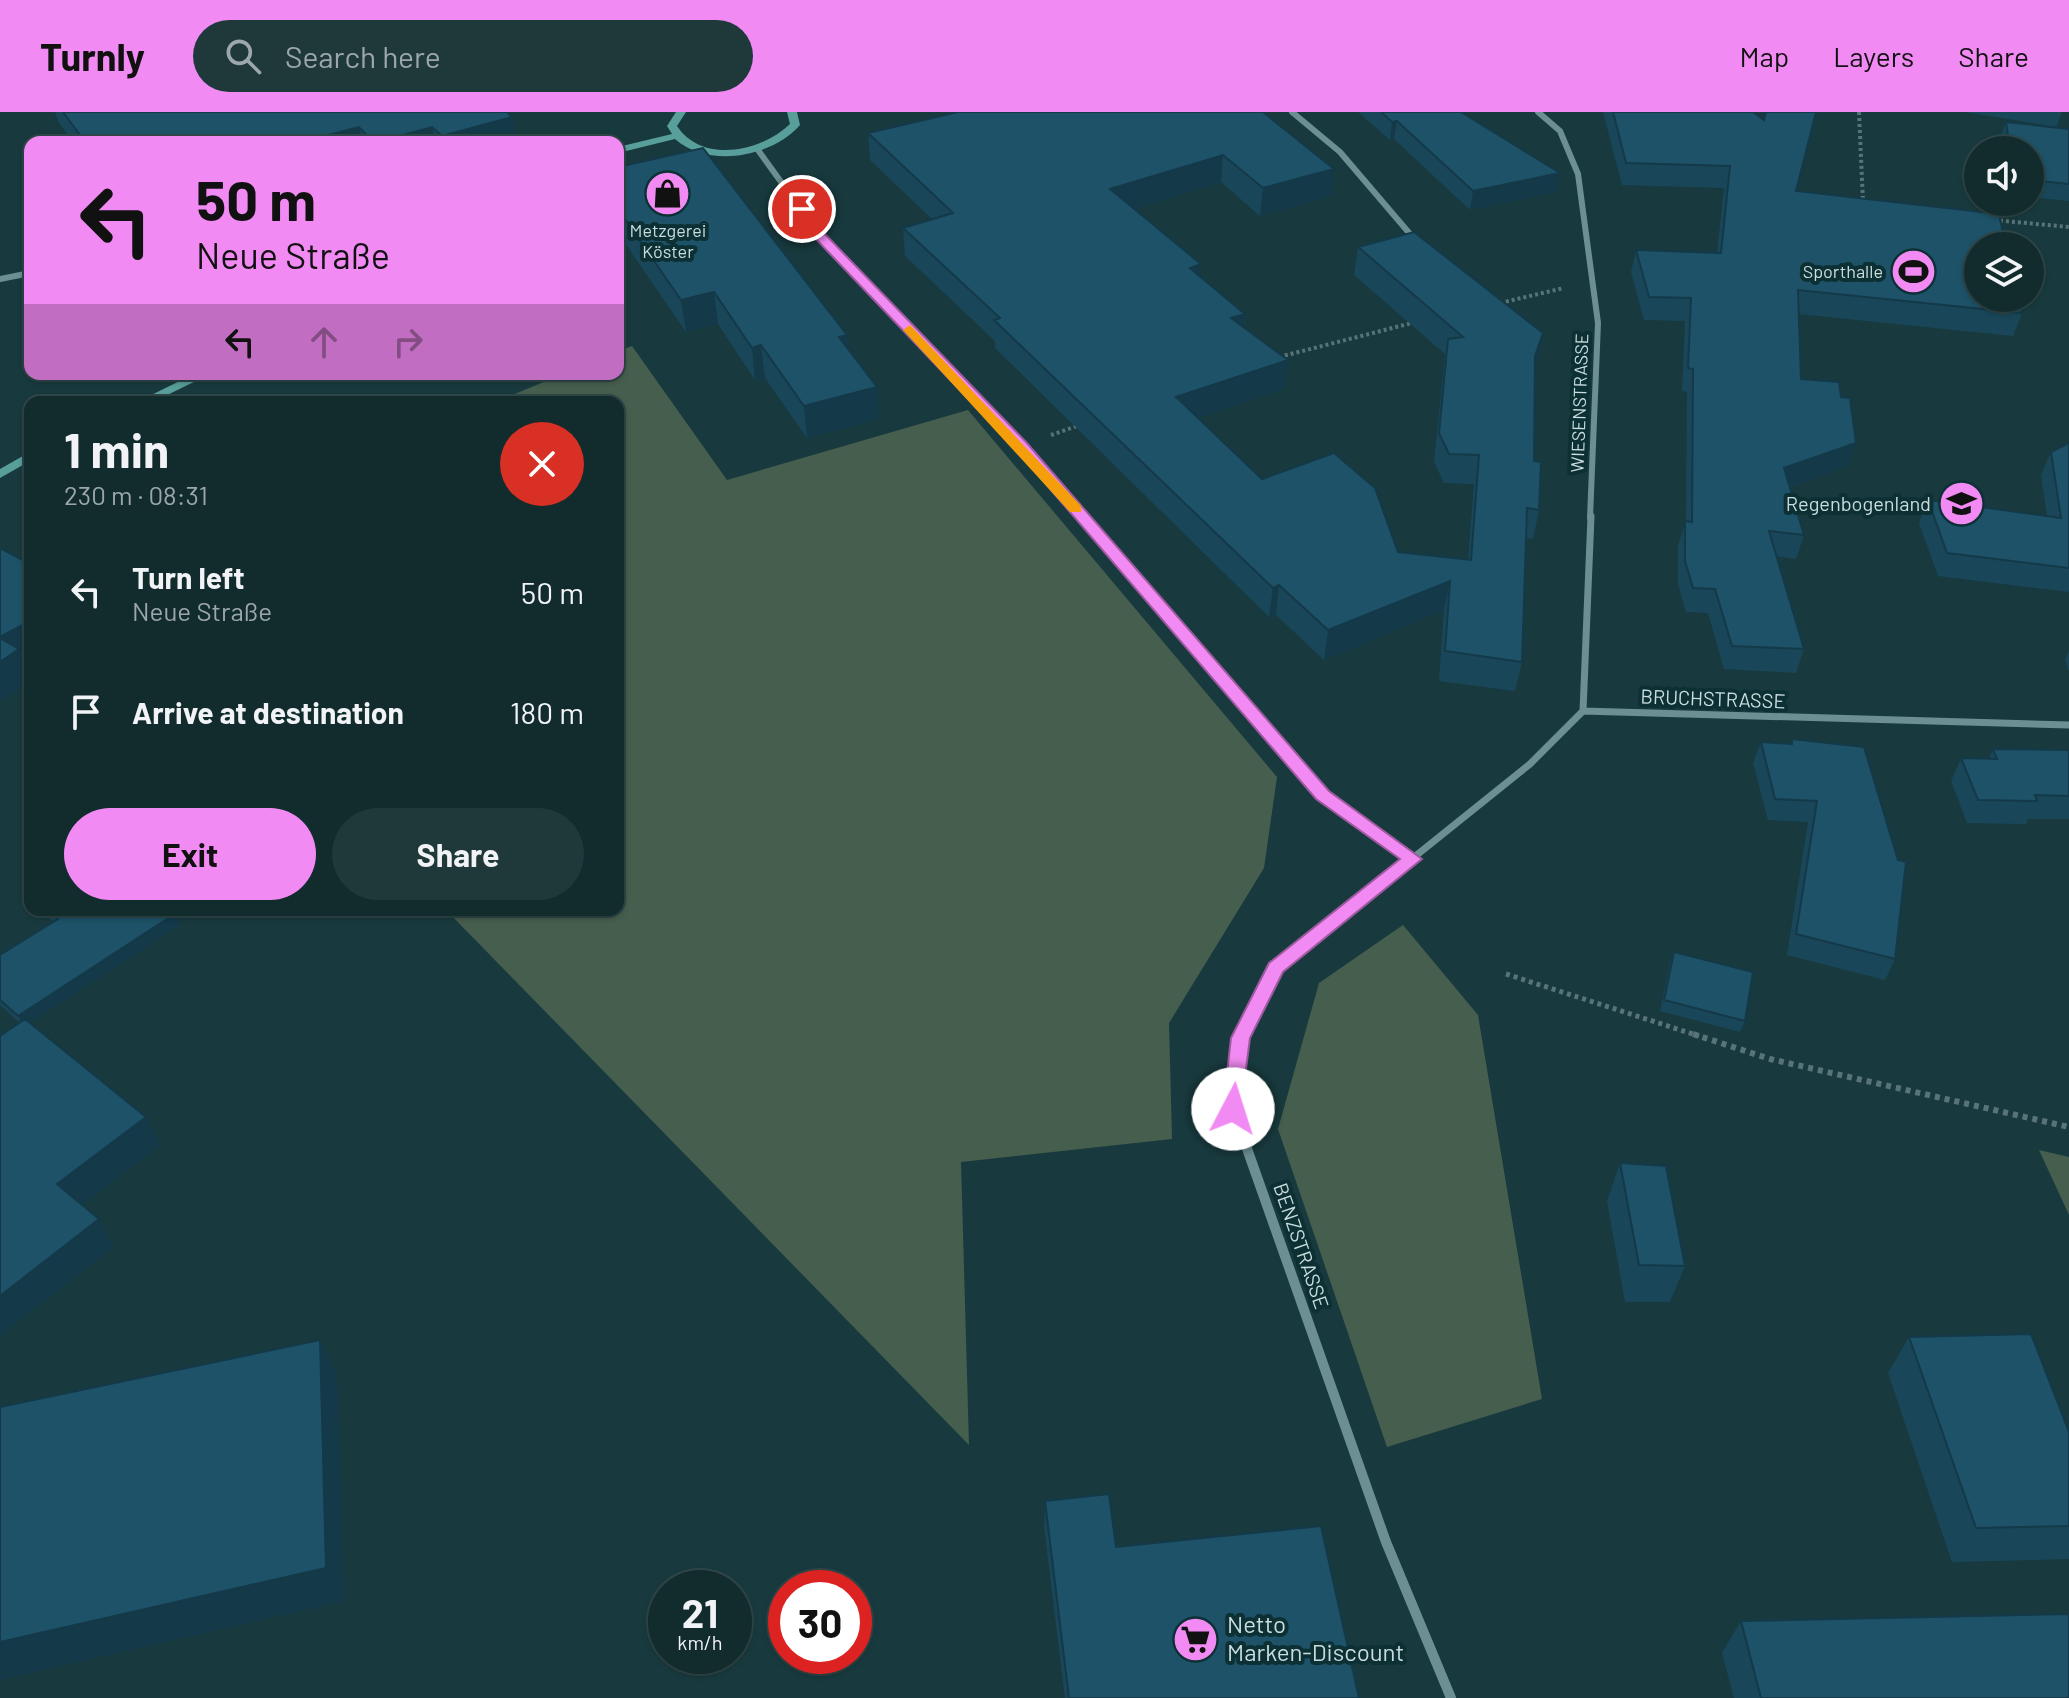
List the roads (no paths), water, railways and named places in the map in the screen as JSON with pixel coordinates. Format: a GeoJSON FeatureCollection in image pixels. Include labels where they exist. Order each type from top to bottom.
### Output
{"type":"FeatureCollection","features":[{"type":"Feature","properties":{"kind":"street"},"geometry":{"type":"LineString","coordinates":[[681,112],[672,126],[676,136],[691,147],[711,152],[758,150],[788,135],[795,125],[792,112]]}},
{"type":"Feature","properties":{"kind":"street"},"geometry":{"type":"LineString","coordinates":[[1292,112],[1340,152],[1421,247]]}},
{"type":"Feature","properties":{"kind":"street","name":"WIESENSTRASSE"},"geometry":{"type":"LineString","coordinates":[[1538,112],[1560,131],[1578,174],[1598,323],[1583,711]]}},
{"type":"Feature","properties":{"kind":"street"},"geometry":{"type":"LineString","coordinates":[[624,149],[676,136]]}},
{"type":"Feature","properties":{"kind":"street"},"geometry":{"type":"LineString","coordinates":[[758,150],[818,233],[1020,445],[1323,795],[1413,859],[1530,764],[1583,711]]}},
{"type":"Feature","properties":{"kind":"street"},"geometry":{"type":"LineString","coordinates":[[0,279],[24,274]]}},
{"type":"Feature","properties":{"kind":"street"},"geometry":{"type":"LineString","coordinates":[[156,396],[191,380]]}},
{"type":"Feature","properties":{"kind":"street"},"geometry":{"type":"LineString","coordinates":[[0,474],[24,460]]}},
{"type":"Feature","properties":{"kind":"street","name":"BRUCHSTRASSE"},"geometry":{"type":"LineString","coordinates":[[1583,711],[2069,725]]}},
{"type":"Feature","properties":{"kind":"street","name":"BENZSTRASSE"},"geometry":{"type":"LineString","coordinates":[[1413,859],[1276,968],[1240,1038],[1233,1109],[1386,1542],[1451,1698]]}},
{"type":"Feature","properties":{"kind":"place","name":"Metzgerei Köster"},"geometry":{"type":"Point","coordinates":[668,193]}},
{"type":"Feature","properties":{"kind":"place","name":"Sporthalle"},"geometry":{"type":"Point","coordinates":[1914,272]}},
{"type":"Feature","properties":{"kind":"place","name":"Regenbogenland"},"geometry":{"type":"Point","coordinates":[1962,504]}},
{"type":"Feature","properties":{"kind":"place","name":"Netto Marken-Discount"},"geometry":{"type":"Point","coordinates":[1196,1639]}}]}
